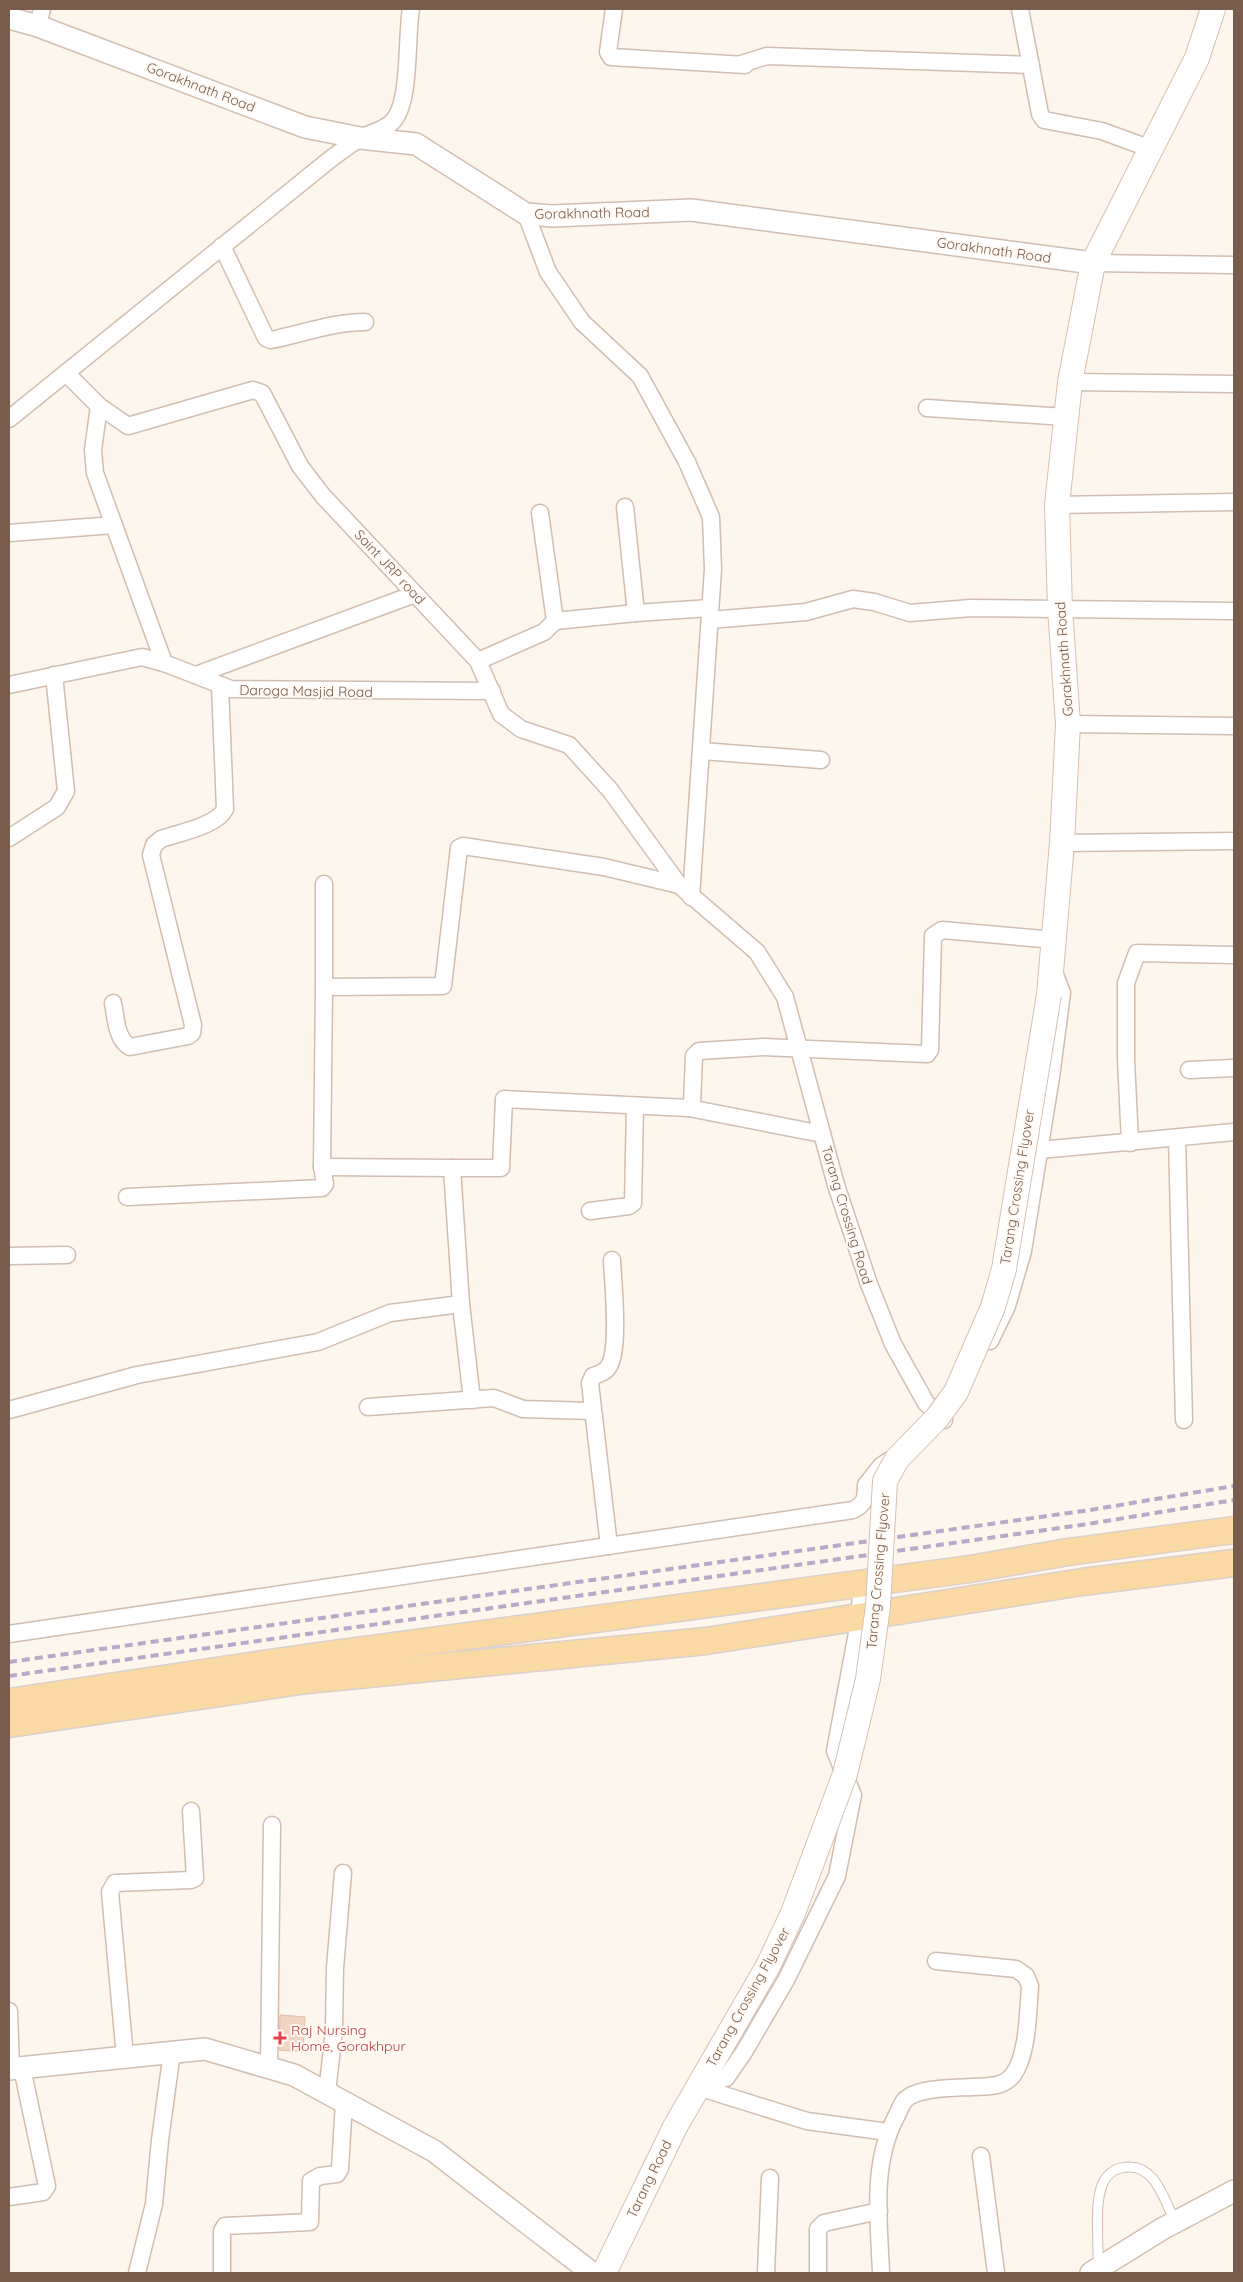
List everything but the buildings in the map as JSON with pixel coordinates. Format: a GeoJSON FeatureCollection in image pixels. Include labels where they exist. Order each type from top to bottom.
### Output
{"type":"FeatureCollection","features":[{"type":"Feature","properties":{"kind":"main road","name":"Gorakhnath Road"},"geometry":{"type":"LineString","coordinates":[[1052,966],[1062,843],[1068,724],[1060,608],[1058,506],[1070,382],[1093,263],[1197,58],[1213,9]]}},
{"type":"Feature","properties":{"kind":"main road","name":"Tarang Crossing Flyover"},"geometry":{"type":"LineString","coordinates":[[698,2087],[768,1966],[793,1913],[845,1774],[870,1661],[878,1606],[885,1482],[896,1460],[937,1418],[956,1392],[993,1307],[1004,1269],[1049,995],[1052,966]]}},
{"type":"Feature","properties":{"kind":"main road"},"geometry":{"type":"LineString","coordinates":[[9,1702],[314,1656],[970,1570],[1068,1552],[1234,1530]]}},
{"type":"Feature","properties":{"kind":"main road"},"geometry":{"type":"LineString","coordinates":[[9,1724],[308,1680],[706,1640],[1082,1582],[1234,1563]]}},
{"type":"Feature","properties":{"kind":"main road","name":"Tarang Road"},"geometry":{"type":"LineString","coordinates":[[604,2273],[675,2126],[698,2087]]}},
{"type":"Feature","properties":{"kind":"street"},"geometry":{"type":"LineString","coordinates":[[9,419],[328,161],[360,138],[393,122],[402,104],[411,9]]}},
{"type":"Feature","properties":{"kind":"street"},"geometry":{"type":"LineString","coordinates":[[614,9],[608,52],[611,57],[743,65],[767,56],[1031,65]]}},
{"type":"Feature","properties":{"kind":"street"},"geometry":{"type":"LineString","coordinates":[[1020,9],[1040,114],[1044,120],[1102,131],[1151,149]]}},
{"type":"Feature","properties":{"kind":"street","name":"Gorakhnath Road"},"geometry":{"type":"LineString","coordinates":[[9,18],[40,17],[305,127],[360,138],[416,144],[526,214],[553,216],[691,210],[1093,263]]}},
{"type":"Feature","properties":{"kind":"street"},"geometry":{"type":"LineString","coordinates":[[324,987],[443,986],[458,852],[463,846],[604,867],[685,891],[702,752],[713,569],[710,518],[687,462],[640,376],[582,322],[548,272],[526,214]]}},
{"type":"Feature","properties":{"kind":"street"},"geometry":{"type":"LineString","coordinates":[[222,246],[266,338],[270,340],[302,334],[333,324],[364,322]]}},
{"type":"Feature","properties":{"kind":"street"},"geometry":{"type":"LineString","coordinates":[[1093,263],[1234,265]]}},
{"type":"Feature","properties":{"kind":"street","name":"Saint JRP road"},"geometry":{"type":"LineString","coordinates":[[66,373],[99,406],[128,426],[258,390],[262,392],[300,466],[323,496],[478,661],[501,714],[521,728],[569,745],[610,790],[685,891]]}},
{"type":"Feature","properties":{"kind":"street"},"geometry":{"type":"LineString","coordinates":[[1070,382],[1234,384]]}},
{"type":"Feature","properties":{"kind":"street"},"geometry":{"type":"LineString","coordinates":[[99,406],[93,460],[94,473],[164,663]]}},
{"type":"Feature","properties":{"kind":"street"},"geometry":{"type":"LineString","coordinates":[[927,408],[1066,417]]}},
{"type":"Feature","properties":{"kind":"street"},"geometry":{"type":"LineString","coordinates":[[1058,506],[1234,502]]}},
{"type":"Feature","properties":{"kind":"street"},"geometry":{"type":"LineString","coordinates":[[625,507],[636,613]]}},
{"type":"Feature","properties":{"kind":"street"},"geometry":{"type":"LineString","coordinates":[[540,513],[555,621]]}},
{"type":"Feature","properties":{"kind":"street"},"geometry":{"type":"LineString","coordinates":[[9,533],[114,525]]}},
{"type":"Feature","properties":{"kind":"street"},"geometry":{"type":"LineString","coordinates":[[196,675],[415,594]]}},
{"type":"Feature","properties":{"kind":"street"},"geometry":{"type":"LineString","coordinates":[[478,661],[544,632],[555,621],[636,613],[806,612],[853,599],[874,602],[910,613],[971,608],[1234,611]]}},
{"type":"Feature","properties":{"kind":"street","name":"Daroga Masjid Road"},"geometry":{"type":"LineString","coordinates":[[9,685],[142,657],[164,663],[231,689],[278,691],[492,691]]}},
{"type":"Feature","properties":{"kind":"street"},"geometry":{"type":"LineString","coordinates":[[9,838],[57,807],[66,792],[54,675]]}},
{"type":"Feature","properties":{"kind":"street"},"geometry":{"type":"LineString","coordinates":[[113,1003],[120,1035],[124,1043],[130,1047],[188,1036],[192,1033],[193,1025],[151,855],[154,845],[160,839],[213,822],[222,816],[225,809],[220,684]]}},
{"type":"Feature","properties":{"kind":"street"},"geometry":{"type":"LineString","coordinates":[[1068,724],[1234,726]]}},
{"type":"Feature","properties":{"kind":"street"},"geometry":{"type":"LineString","coordinates":[[702,752],[821,760]]}},
{"type":"Feature","properties":{"kind":"street"},"geometry":{"type":"LineString","coordinates":[[1062,843],[1234,841]]}},
{"type":"Feature","properties":{"kind":"street"},"geometry":{"type":"LineString","coordinates":[[127,1197],[319,1189],[325,1184],[322,1167],[324,884]]}},
{"type":"Feature","properties":{"kind":"street","name":"Tarang Crossing Road"},"geometry":{"type":"LineString","coordinates":[[685,891],[757,952],[786,997],[836,1185],[860,1257],[893,1344],[926,1403],[946,1419]]}},
{"type":"Feature","properties":{"kind":"street"},"geometry":{"type":"LineString","coordinates":[[689,1108],[692,1105],[695,1052],[763,1047],[927,1054],[930,1050],[934,936],[937,932],[942,930],[1054,940]]}},
{"type":"Feature","properties":{"kind":"street"},"geometry":{"type":"LineString","coordinates":[[1130,1143],[1126,1059],[1126,983],[1137,954],[1234,955]]}},
{"type":"Feature","properties":{"kind":"street"},"geometry":{"type":"LineString","coordinates":[[9,1634],[853,1510],[861,1506],[866,1497],[866,1485],[881,1466],[946,1419],[967,1388],[1007,1306],[1023,1251],[1040,1150],[1062,994],[1052,966]]}},
{"type":"Feature","properties":{"kind":"street"},"geometry":{"type":"LineString","coordinates":[[1189,1070],[1234,1068]]}},
{"type":"Feature","properties":{"kind":"street"},"geometry":{"type":"LineString","coordinates":[[322,1167],[501,1168],[504,1098],[635,1107],[689,1108],[822,1134]]}},
{"type":"Feature","properties":{"kind":"street"},"geometry":{"type":"LineString","coordinates":[[590,1211],[629,1206],[633,1203],[635,1107]]}},
{"type":"Feature","properties":{"kind":"street"},"geometry":{"type":"LineString","coordinates":[[1040,1150],[1234,1132]]}},
{"type":"Feature","properties":{"kind":"street"},"geometry":{"type":"LineString","coordinates":[[1177,1138],[1184,1420]]}},
{"type":"Feature","properties":{"kind":"street"},"geometry":{"type":"LineString","coordinates":[[452,1168],[460,1304],[472,1400]]}},
{"type":"Feature","properties":{"kind":"street"},"geometry":{"type":"LineString","coordinates":[[9,1256],[67,1255]]}},
{"type":"Feature","properties":{"kind":"street"},"geometry":{"type":"LineString","coordinates":[[609,1546],[592,1411],[591,1379],[606,1371],[610,1365],[613,1352],[612,1260]]}},
{"type":"Feature","properties":{"kind":"street"},"geometry":{"type":"LineString","coordinates":[[9,1410],[137,1375],[318,1342],[390,1313],[460,1304]]}},
{"type":"Feature","properties":{"kind":"street"},"geometry":{"type":"LineString","coordinates":[[368,1407],[494,1398],[522,1409],[592,1411]]}},
{"type":"Feature","properties":{"kind":"street"},"geometry":{"type":"LineString","coordinates":[[698,2087],[726,2078],[744,2052],[786,1980],[837,1876],[853,1795],[835,1751],[860,1617],[861,1584]]}},
{"type":"Feature","properties":{"kind":"street"},"geometry":{"type":"LineString","coordinates":[[125,2057],[110,1892],[115,1883],[191,1880],[195,1878],[191,1811]]}},
{"type":"Feature","properties":{"kind":"street"},"geometry":{"type":"LineString","coordinates":[[269,2068],[272,1825]]}},
{"type":"Feature","properties":{"kind":"street"},"geometry":{"type":"LineString","coordinates":[[222,2273],[222,2231],[225,2226],[310,2222],[311,2181],[320,2176],[337,2174],[340,2170],[335,2098],[334,2030],[335,1968],[343,1873]]}},
{"type":"Feature","properties":{"kind":"street"},"geometry":{"type":"LineString","coordinates":[[881,2273],[878,2211],[884,2146],[888,2132],[905,2100],[930,2090],[1002,2085],[1012,2076],[1022,2055],[1030,1986],[1026,1976],[1016,1969],[936,1961]]}},
{"type":"Feature","properties":{"kind":"street"},"geometry":{"type":"LineString","coordinates":[[9,2011],[14,2068],[47,2186],[43,2192],[9,2197]]}},
{"type":"Feature","properties":{"kind":"street"},"geometry":{"type":"LineString","coordinates":[[14,2068],[205,2049],[294,2075],[434,2151],[592,2273]]}},
{"type":"Feature","properties":{"kind":"street"},"geometry":{"type":"LineString","coordinates":[[137,2273],[154,2204],[160,2140],[172,2052]]}},
{"type":"Feature","properties":{"kind":"street"},"geometry":{"type":"LineString","coordinates":[[698,2087],[807,2121],[888,2132]]}},
{"type":"Feature","properties":{"kind":"street"},"geometry":{"type":"LineString","coordinates":[[981,2156],[996,2273]]}},
{"type":"Feature","properties":{"kind":"street"},"geometry":{"type":"LineString","coordinates":[[766,2273],[770,2178]]}},
{"type":"Feature","properties":{"kind":"street"},"geometry":{"type":"LineString","coordinates":[[1095,2271],[1175,2222],[1234,2191]]}},
{"type":"Feature","properties":{"kind":"street"},"geometry":{"type":"LineString","coordinates":[[818,2273],[818,2230],[824,2222],[878,2211]]}},
{"type":"Feature","properties":{"kind":"lane"},"geometry":{"type":"LineString","coordinates":[[1095,2271],[1099,2196],[1102,2183],[1112,2171],[1122,2167],[1137,2168],[1149,2173],[1175,2222]]}},
{"type":"Feature","properties":{"kind":"railway"},"geometry":{"type":"LineString","coordinates":[[9,1662],[1090,1510],[1234,1486]]}},
{"type":"Feature","properties":{"kind":"railway"},"geometry":{"type":"LineString","coordinates":[[9,1676],[1088,1524],[1234,1500]]}},
{"type":"Feature","properties":{"kind":"place","name":"Raj Nursing Home, Gorakhpur"},"geometry":{"type":"Point","coordinates":[280,2038]}}]}
